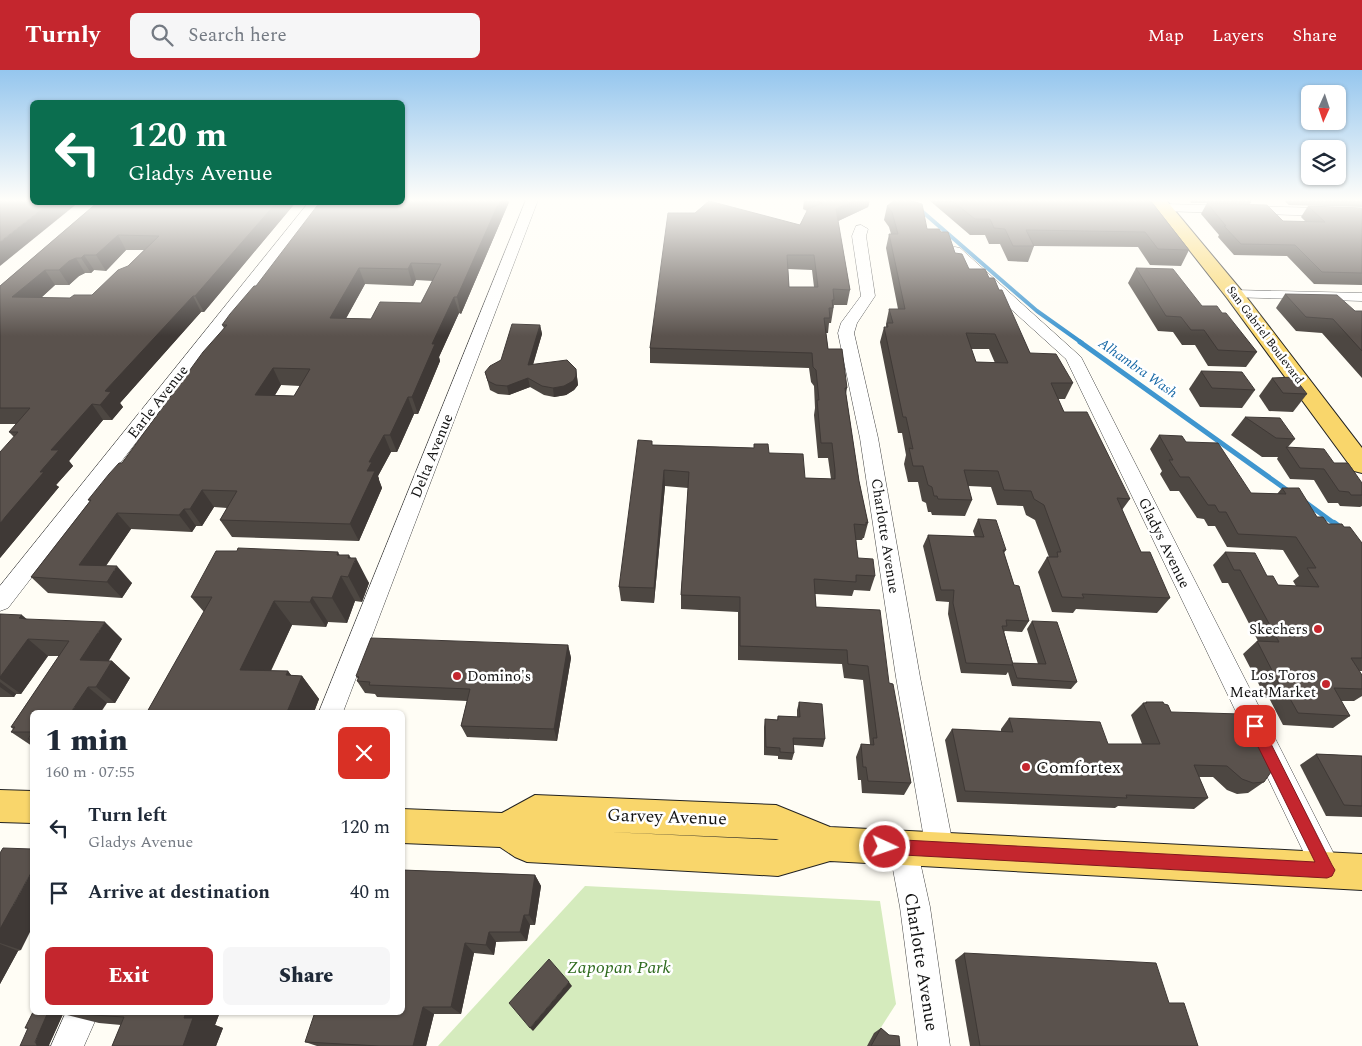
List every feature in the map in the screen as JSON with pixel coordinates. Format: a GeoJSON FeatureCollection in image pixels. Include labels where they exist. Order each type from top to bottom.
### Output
{"type":"FeatureCollection","features":[{"type":"Feature","properties":{"kind":"main road","name":"San Gabriel Boulevard"},"geometry":{"type":"LineString","coordinates":[[1195,246],[1234,294],[1362,465]]}},
{"type":"Feature","properties":{"kind":"main road"},"geometry":{"type":"LineString","coordinates":[[0,806],[30,808]]}},
{"type":"Feature","properties":{"kind":"main road"},"geometry":{"type":"LineString","coordinates":[[405,826],[505,830],[527,845],[778,858],[830,844],[1362,872]]}},
{"type":"Feature","properties":{"kind":"street","name":"Earle Avenue"},"geometry":{"type":"LineString","coordinates":[[0,602],[282,246]]}},
{"type":"Feature","properties":{"kind":"street","name":"Delta Avenue"},"geometry":{"type":"LineString","coordinates":[[332,710],[514,246]]}},
{"type":"Feature","properties":{"kind":"street","name":"Charlotte Avenue"},"geometry":{"type":"LineString","coordinates":[[860,246],[868,296],[849,324],[846,333],[869,438],[906,668],[940,850]]}},
{"type":"Feature","properties":{"kind":"street","name":"Gladys Avenue"},"geometry":{"type":"LineString","coordinates":[[954,251],[1073,357],[1327,870]]}},
{"type":"Feature","properties":{"kind":"street"},"geometry":{"type":"LineString","coordinates":[[1234,294],[1362,297]]}},
{"type":"Feature","properties":{"kind":"street","name":"Charlotte Avenue"},"geometry":{"type":"LineString","coordinates":[[903,848],[915,906],[934,1046]]}},
{"type":"Feature","properties":{"kind":"street"},"geometry":{"type":"LineString","coordinates":[[67,1046],[82,1015]]}},
{"type":"Feature","properties":{"kind":"green space","name":"Zapopan Park"},"geometry":{"type":"Polygon","coordinates":[[[585,886],[880,901],[896,1004],[869,1046],[438,1046],[585,886]]]}},
{"type":"Feature","properties":{"kind":"building"},"geometry":{"type":"Polygon","coordinates":[[[47,246],[106,246],[96,255],[84,255],[81,258],[76,258],[69,261],[59,270],[45,270],[12,297],[70,298],[74,295],[92,295],[118,270],[128,266],[149,246],[239,246],[195,296],[105,391],[111,392],[100,405],[92,404],[51,450],[59,450],[40,472],[44,472],[0,523],[0,452],[18,432],[9,432],[30,408],[0,408],[0,286],[47,246]]]}},
{"type":"Feature","properties":{"kind":"building"},"geometry":{"type":"Polygon","coordinates":[[[287,246],[480,246],[457,297],[454,297],[432,344],[435,344],[412,397],[408,397],[390,435],[384,435],[369,462],[372,462],[367,471],[375,471],[350,524],[220,520],[237,491],[202,490],[190,509],[184,509],[179,515],[117,513],[79,565],[117,566],[107,582],[31,577],[91,500],[88,500],[119,463],[122,463],[203,352],[227,325],[222,325],[230,314],[256,286],[287,246]],[[411,263],[408,269],[359,268],[330,318],[371,319],[380,302],[421,303],[441,264],[411,263]],[[273,368],[255,395],[294,396],[310,369],[273,368]]]}},
{"type":"Feature","properties":{"kind":"building"},"geometry":{"type":"Polygon","coordinates":[[[664,246],[842,246],[850,290],[833,289],[834,300],[832,300],[833,308],[829,308],[830,318],[824,318],[828,349],[842,349],[847,388],[845,388],[859,481],[868,523],[866,522],[866,525],[854,524],[858,558],[873,559],[875,576],[856,575],[856,582],[814,579],[816,607],[880,610],[889,683],[893,684],[911,783],[868,781],[866,767],[863,767],[861,744],[874,745],[873,738],[877,738],[868,666],[848,664],[847,650],[740,646],[740,597],[681,595],[689,472],[664,470],[654,588],[619,587],[638,440],[652,441],[652,445],[754,448],[754,444],[768,444],[769,453],[803,454],[805,478],[835,479],[832,443],[821,443],[816,370],[813,367],[812,353],[650,348],[664,246]],[[787,255],[789,287],[818,287],[814,255],[787,255]]]}},
{"type":"Feature","properties":{"kind":"building"},"geometry":{"type":"Polygon","coordinates":[[[891,246],[953,246],[955,253],[962,254],[969,269],[985,269],[989,278],[994,278],[999,290],[1002,290],[1030,353],[1056,354],[1073,383],[1051,383],[1064,412],[1087,412],[1130,499],[1117,498],[1141,552],[1150,552],[1170,598],[1082,594],[1084,598],[1062,597],[1047,557],[1058,557],[1057,552],[1061,552],[1044,505],[1034,499],[1031,491],[1004,490],[998,471],[964,470],[972,500],[938,499],[937,496],[934,496],[932,487],[928,485],[923,466],[913,466],[909,448],[913,449],[906,417],[903,417],[884,327],[888,327],[887,323],[893,323],[889,309],[905,309],[891,246]],[[966,333],[976,362],[1008,363],[995,334],[966,333]]]}},
{"type":"Feature","properties":{"kind":"building"},"geometry":{"type":"Polygon","coordinates":[[[1155,246],[1186,246],[1189,250],[1158,249],[1155,246]]]}},
{"type":"Feature","properties":{"kind":"building"},"geometry":{"type":"Polygon","coordinates":[[[1296,246],[1362,246],[1362,273],[1322,272],[1296,246]]]}},
{"type":"Feature","properties":{"kind":"building"},"geometry":{"type":"Polygon","coordinates":[[[1136,268],[1173,269],[1202,306],[1217,306],[1222,313],[1226,313],[1257,352],[1218,350],[1204,330],[1191,330],[1181,317],[1166,316],[1136,268]]]}},
{"type":"Feature","properties":{"kind":"building"},"geometry":{"type":"Polygon","coordinates":[[[1285,294],[1337,295],[1355,311],[1362,311],[1362,351],[1333,319],[1306,317],[1285,294]]]}},
{"type":"Feature","properties":{"kind":"building"},"geometry":{"type":"Polygon","coordinates":[[[512,324],[540,325],[528,365],[567,360],[576,369],[576,376],[573,381],[564,386],[553,388],[542,386],[528,378],[507,386],[496,385],[488,381],[485,372],[490,366],[501,360],[512,324]]]}},
{"type":"Feature","properties":{"kind":"building"},"geometry":{"type":"Polygon","coordinates":[[[1201,371],[1242,372],[1255,390],[1212,388],[1201,371]]]}},
{"type":"Feature","properties":{"kind":"building"},"geometry":{"type":"Polygon","coordinates":[[[1294,377],[1307,394],[1283,393],[1272,378],[1294,377]]]}},
{"type":"Feature","properties":{"kind":"building"},"geometry":{"type":"Polygon","coordinates":[[[1245,417],[1280,418],[1295,439],[1276,438],[1245,417]]]}},
{"type":"Feature","properties":{"kind":"building"},"geometry":{"type":"Polygon","coordinates":[[[1159,435],[1182,436],[1186,442],[1218,443],[1251,493],[1286,494],[1282,488],[1299,488],[1317,517],[1323,517],[1328,524],[1342,524],[1344,527],[1350,527],[1362,543],[1362,658],[1351,658],[1362,675],[1362,689],[1334,688],[1350,716],[1298,713],[1283,686],[1280,686],[1257,641],[1279,642],[1240,570],[1234,570],[1225,552],[1255,553],[1267,576],[1273,576],[1278,585],[1319,587],[1307,568],[1316,568],[1296,537],[1238,534],[1226,512],[1219,512],[1215,505],[1208,505],[1189,477],[1180,477],[1169,460],[1173,460],[1159,435]]]}},
{"type":"Feature","properties":{"kind":"building"},"geometry":{"type":"Polygon","coordinates":[[[1286,447],[1324,449],[1334,463],[1348,463],[1362,483],[1362,495],[1351,495],[1349,492],[1339,491],[1324,469],[1300,468],[1286,447]]]}},
{"type":"Feature","properties":{"kind":"building"},"geometry":{"type":"Polygon","coordinates":[[[978,519],[996,520],[1006,550],[1003,550],[1014,585],[1019,586],[1029,621],[1006,620],[1007,626],[1002,626],[1013,665],[966,663],[953,603],[954,590],[941,590],[928,535],[984,537],[978,519]]]}},
{"type":"Feature","properties":{"kind":"building"},"geometry":{"type":"Polygon","coordinates":[[[238,548],[338,552],[337,555],[349,555],[348,558],[356,558],[348,577],[341,576],[332,598],[312,597],[310,602],[274,601],[240,670],[288,671],[286,675],[302,676],[288,710],[148,710],[212,597],[191,597],[216,551],[237,551],[238,548]]]}},
{"type":"Feature","properties":{"kind":"building"},"geometry":{"type":"Polygon","coordinates":[[[0,614],[22,615],[19,618],[26,619],[105,622],[80,660],[112,661],[96,687],[88,687],[72,710],[30,710],[30,732],[11,732],[15,727],[11,727],[69,641],[28,639],[0,677],[0,614]]]}},
{"type":"Feature","properties":{"kind":"building"},"geometry":{"type":"Polygon","coordinates":[[[1032,621],[1057,622],[1077,682],[1017,678],[1012,663],[1046,664],[1032,621]]]}},
{"type":"Feature","properties":{"kind":"building"},"geometry":{"type":"Polygon","coordinates":[[[371,638],[568,645],[554,729],[461,726],[470,689],[369,685],[370,682],[357,681],[359,677],[356,676],[371,638]]]}},
{"type":"Feature","properties":{"kind":"building"},"geometry":{"type":"Polygon","coordinates":[[[799,702],[822,704],[825,739],[793,738],[794,753],[780,752],[780,748],[766,747],[765,719],[778,720],[778,716],[800,717],[799,702]]]}},
{"type":"Feature","properties":{"kind":"building"},"geometry":{"type":"Polygon","coordinates":[[[1163,702],[1168,705],[1171,712],[1241,714],[1271,772],[1264,782],[1253,783],[1242,779],[1227,766],[1194,765],[1208,798],[1126,795],[1127,798],[965,791],[952,729],[1013,732],[1009,718],[1100,722],[1108,744],[1160,744],[1143,703],[1163,702]]]}},
{"type":"Feature","properties":{"kind":"building"},"geometry":{"type":"Polygon","coordinates":[[[1316,754],[1362,756],[1362,806],[1344,805],[1316,754]]]}},
{"type":"Feature","properties":{"kind":"building"},"geometry":{"type":"Polygon","coordinates":[[[3,848],[30,849],[30,875],[0,929],[0,853],[3,848]]]}},
{"type":"Feature","properties":{"kind":"building"},"geometry":{"type":"Polygon","coordinates":[[[405,870],[535,875],[529,915],[524,915],[520,932],[489,932],[486,945],[465,943],[451,1007],[423,1007],[413,1046],[305,1042],[314,1015],[405,1015],[405,870]]]}},
{"type":"Feature","properties":{"kind":"building"},"geometry":{"type":"Polygon","coordinates":[[[964,953],[1156,963],[1169,1003],[1184,1003],[1198,1046],[980,1046],[964,953]]]}},
{"type":"Feature","properties":{"kind":"building"},"geometry":{"type":"Polygon","coordinates":[[[549,959],[569,982],[530,1028],[509,1003],[549,959]]]}},
{"type":"Feature","properties":{"kind":"building"},"geometry":{"type":"Polygon","coordinates":[[[32,1015],[47,1015],[35,1042],[37,1046],[20,1046],[28,1028],[25,1028],[32,1015]]]}},
{"type":"Feature","properties":{"kind":"building"},"geometry":{"type":"Polygon","coordinates":[[[93,1015],[185,1015],[184,1018],[193,1018],[183,1046],[112,1046],[124,1017],[93,1015]]]}},
{"type":"Feature","properties":{"kind":"building"},"geometry":{"type":"Polygon","coordinates":[[[881,1028],[889,1035],[899,1036],[900,1046],[871,1046],[881,1028]]]}},
{"type":"Feature","properties":{"kind":"waterway","name":"Alhambra Wash"},"geometry":{"type":"LineString","coordinates":[[962,246],[1037,311],[1082,343]]}},
{"type":"Feature","properties":{"kind":"waterway","name":"Alhambra Wash"},"geometry":{"type":"LineString","coordinates":[[1080,342],[1291,493]]}},
{"type":"Feature","properties":{"kind":"waterway","name":"Alhambra Wash"},"geometry":{"type":"LineString","coordinates":[[1305,502],[1335,524]]}},
{"type":"Feature","properties":{"kind":"waterway","name":"Alhambra Wash"},"geometry":{"type":"LineString","coordinates":[[1334,523],[1342,529]]}},
{"type":"Feature","properties":{"kind":"place","name":"Skechers"},"geometry":{"type":"Point","coordinates":[1318,629]}},
{"type":"Feature","properties":{"kind":"place","name":"Domino's"},"geometry":{"type":"Point","coordinates":[457,676]}},
{"type":"Feature","properties":{"kind":"place","name":"Los Toros Meat Market"},"geometry":{"type":"Point","coordinates":[1326,684]}},
{"type":"Feature","properties":{"kind":"place","name":"Comfortex"},"geometry":{"type":"Point","coordinates":[1026,767]}},
{"type":"Feature","properties":{"kind":"route"},"geometry":{"type":"LineString","coordinates":[[885,847],[1327,870],[1255,726]]}}]}
